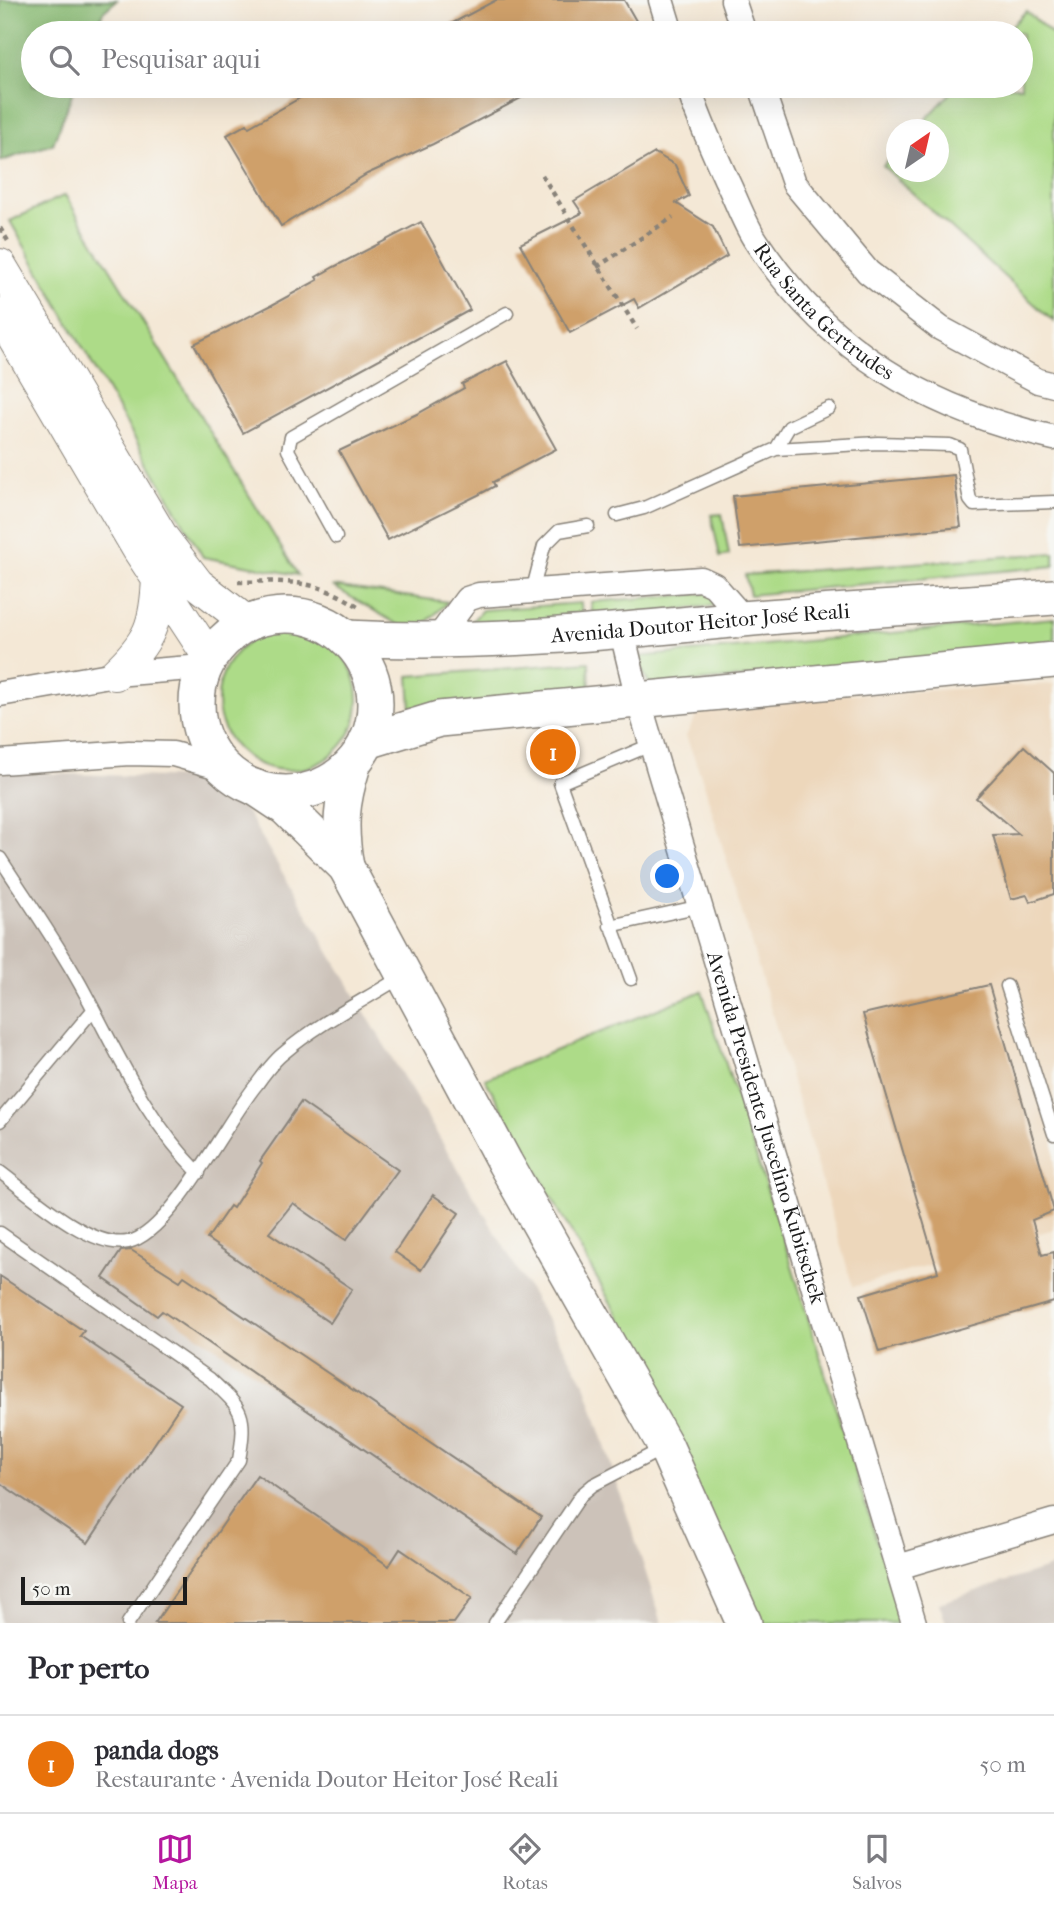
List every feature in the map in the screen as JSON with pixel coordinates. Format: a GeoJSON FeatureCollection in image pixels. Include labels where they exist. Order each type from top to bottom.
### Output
{"type":"FeatureCollection","features":[{"type":"Feature","properties":{"kind":"main road","name":"Avenida Doutor Heitor José Reali"},"geometry":{"type":"LineString","coordinates":[[357,625],[436,641],[622,632],[744,619],[1054,597]]}},
{"type":"Feature","properties":{"kind":"main road"},"geometry":{"type":"LineString","coordinates":[[346,867],[339,828],[344,794],[375,714],[374,686],[364,660],[357,625],[324,623],[299,615],[273,615],[248,623],[226,637],[206,662],[196,699],[199,725],[209,749],[226,769],[286,807],[346,867],[505,1163],[666,1447],[744,1623]]}},
{"type":"Feature","properties":{"kind":"main road"},"geometry":{"type":"LineString","coordinates":[[256,788],[281,793],[307,790],[332,780],[360,753],[439,719],[1054,660]]}},
{"type":"Feature","properties":{"kind":"street"},"geometry":{"type":"LineString","coordinates":[[661,0],[667,21]]}},
{"type":"Feature","properties":{"kind":"street"},"geometry":{"type":"LineString","coordinates":[[733,0],[740,21]]}},
{"type":"Feature","properties":{"kind":"street","name":"Rua Santa Gertrudes"},"geometry":{"type":"LineString","coordinates":[[692,98],[698,120],[754,239],[789,288],[831,331],[864,357],[947,406],[1003,426],[1054,438]]}},
{"type":"Feature","properties":{"kind":"street"},"geometry":{"type":"LineString","coordinates":[[765,98],[794,183],[869,272],[940,328],[1038,381],[1054,385]]}},
{"type":"Feature","properties":{"kind":"street"},"geometry":{"type":"LineString","coordinates":[[7,258],[162,537],[198,583],[248,623]]}},
{"type":"Feature","properties":{"kind":"street"},"geometry":{"type":"LineString","coordinates":[[0,314],[138,549],[159,578],[206,662],[115,674],[0,694]]}},
{"type":"Feature","properties":{"kind":"street"},"geometry":{"type":"LineString","coordinates":[[115,674],[132,657],[153,628],[159,578]]}},
{"type":"Feature","properties":{"kind":"street"},"geometry":{"type":"LineString","coordinates":[[436,641],[467,599],[701,579],[714,585],[744,619]]}},
{"type":"Feature","properties":{"kind":"street","name":"Avenida Presidente Juscelino Kubitschek"},"geometry":{"type":"LineString","coordinates":[[622,632],[638,699],[915,1623]]}},
{"type":"Feature","properties":{"kind":"street"},"geometry":{"type":"LineString","coordinates":[[0,762],[129,753],[173,754],[226,769]]}},
{"type":"Feature","properties":{"kind":"street"},"geometry":{"type":"LineString","coordinates":[[898,1567],[1054,1521]]}},
{"type":"Feature","properties":{"kind":"lane"},"geometry":{"type":"LineString","coordinates":[[336,537],[288,450],[291,437],[507,313]]}},
{"type":"Feature","properties":{"kind":"lane"},"geometry":{"type":"LineString","coordinates":[[776,449],[789,427],[829,408]]}},
{"type":"Feature","properties":{"kind":"lane"},"geometry":{"type":"LineString","coordinates":[[617,515],[644,508],[776,449],[878,443],[950,445],[960,449],[970,500],[974,505],[1054,502]]}},
{"type":"Feature","properties":{"kind":"lane"},"geometry":{"type":"LineString","coordinates":[[532,592],[544,546],[559,531],[589,526]]}},
{"type":"Feature","properties":{"kind":"lane"},"geometry":{"type":"LineString","coordinates":[[631,979],[559,783],[653,744]]}},
{"type":"Feature","properties":{"kind":"lane"},"geometry":{"type":"LineString","coordinates":[[0,858],[93,1010],[136,1092],[172,1146],[199,1173]]}},
{"type":"Feature","properties":{"kind":"lane"},"geometry":{"type":"LineString","coordinates":[[610,926],[701,906]]}},
{"type":"Feature","properties":{"kind":"lane"},"geometry":{"type":"LineString","coordinates":[[0,1172],[83,1232],[109,1241],[126,1242],[145,1236],[199,1173],[254,1086],[284,1052],[404,975]]}},
{"type":"Feature","properties":{"kind":"lane"},"geometry":{"type":"LineString","coordinates":[[1007,986],[1054,1134]]}},
{"type":"Feature","properties":{"kind":"lane"},"geometry":{"type":"LineString","coordinates":[[0,1121],[93,1010]]}},
{"type":"Feature","properties":{"kind":"lane"},"geometry":{"type":"LineString","coordinates":[[0,1233],[210,1379],[238,1406],[243,1433],[239,1460],[128,1623]]}},
{"type":"Feature","properties":{"kind":"lane"},"geometry":{"type":"LineString","coordinates":[[495,1623],[581,1496],[593,1485],[666,1447]]}},
{"type":"Feature","properties":{"kind":"path"},"geometry":{"type":"LineString","coordinates":[[542,174],[637,329]]}},
{"type":"Feature","properties":{"kind":"path"},"geometry":{"type":"LineString","coordinates":[[597,267],[673,216]]}},
{"type":"Feature","properties":{"kind":"path"},"geometry":{"type":"LineString","coordinates":[[0,228],[7,258]]}},
{"type":"Feature","properties":{"kind":"path"},"geometry":{"type":"LineString","coordinates":[[229,582],[308,583],[346,598],[357,625]]}},
{"type":"Feature","properties":{"kind":"shaded area"},"geometry":{"type":"Polygon","coordinates":[[[1054,684],[1054,1229],[853,1287],[704,784],[686,736],[703,702],[1054,684]]]}},
{"type":"Feature","properties":{"kind":"shaded area"},"geometry":{"type":"Polygon","coordinates":[[[0,772],[227,779],[585,1384],[662,1623],[0,1623],[0,772]]]}},
{"type":"Feature","properties":{"kind":"shaded area"},"geometry":{"type":"Polygon","coordinates":[[[1054,1566],[1054,1623],[946,1623],[939,1603],[1054,1566]]]}},
{"type":"Feature","properties":{"kind":"green space"},"geometry":{"type":"Polygon","coordinates":[[[0,0],[117,0],[103,12],[100,21],[21,21],[21,98],[70,98],[53,144],[1,161],[0,0]]]}},
{"type":"Feature","properties":{"kind":"green space"},"geometry":{"type":"Polygon","coordinates":[[[1026,11],[1054,36],[1054,322],[901,182],[949,182],[949,119],[926,119],[946,98],[1033,98],[1033,21],[1016,21],[1026,11]]]}},
{"type":"Feature","properties":{"kind":"green space"},"geometry":{"type":"Polygon","coordinates":[[[65,195],[298,575],[203,557],[10,221],[65,195]]]}},
{"type":"Feature","properties":{"kind":"green space"},"geometry":{"type":"Polygon","coordinates":[[[722,514],[729,555],[720,557],[711,515],[722,514]]]}},
{"type":"Feature","properties":{"kind":"green space"},"geometry":{"type":"Polygon","coordinates":[[[1054,553],[1054,566],[750,595],[745,575],[1054,553]]]}},
{"type":"Feature","properties":{"kind":"green space"},"geometry":{"type":"Polygon","coordinates":[[[332,586],[448,602],[414,634],[332,586]]]}},
{"type":"Feature","properties":{"kind":"green space"},"geometry":{"type":"Polygon","coordinates":[[[710,593],[721,605],[593,618],[591,602],[710,593]]]}},
{"type":"Feature","properties":{"kind":"green space"},"geometry":{"type":"Polygon","coordinates":[[[581,603],[582,620],[466,628],[482,610],[581,603]]]}},
{"type":"Feature","properties":{"kind":"green space"},"geometry":{"type":"Polygon","coordinates":[[[1054,618],[1054,649],[650,686],[636,657],[1054,618]]]}},
{"type":"Feature","properties":{"kind":"green space"},"geometry":{"type":"Polygon","coordinates":[[[288,630],[315,636],[337,651],[352,673],[358,700],[352,727],[337,749],[315,764],[288,770],[261,764],[239,749],[224,727],[218,700],[224,673],[239,651],[261,636],[288,630]]]}},
{"type":"Feature","properties":{"kind":"green space"},"geometry":{"type":"Polygon","coordinates":[[[589,662],[590,696],[411,710],[409,676],[589,662]]]}},
{"type":"Feature","properties":{"kind":"green space"},"geometry":{"type":"Polygon","coordinates":[[[702,991],[793,1269],[902,1623],[755,1623],[631,1339],[485,1079],[702,991]]]}},
{"type":"Feature","properties":{"kind":"building"},"geometry":{"type":"Polygon","coordinates":[[[496,0],[624,0],[636,21],[457,21],[496,0]]]}},
{"type":"Feature","properties":{"kind":"building"},"geometry":{"type":"Polygon","coordinates":[[[300,98],[521,98],[433,144],[367,174],[281,226],[227,135],[247,124],[249,127],[300,98]]]}},
{"type":"Feature","properties":{"kind":"building"},"geometry":{"type":"Polygon","coordinates":[[[655,153],[675,165],[689,196],[676,203],[713,227],[727,256],[639,308],[634,299],[570,333],[520,244],[582,213],[574,201],[655,153]]]}},
{"type":"Feature","properties":{"kind":"building"},"geometry":{"type":"Polygon","coordinates":[[[421,222],[470,310],[243,433],[194,344],[272,305],[318,280],[316,277],[421,222]]]}},
{"type":"Feature","properties":{"kind":"building"},"geometry":{"type":"Polygon","coordinates":[[[507,361],[556,449],[493,482],[495,486],[388,540],[339,451],[419,413],[464,388],[462,384],[507,361]]]}},
{"type":"Feature","properties":{"kind":"building"},"geometry":{"type":"Polygon","coordinates":[[[954,475],[961,527],[740,548],[733,496],[954,475]]]}},
{"type":"Feature","properties":{"kind":"building"},"geometry":{"type":"Polygon","coordinates":[[[564,732],[566,771],[543,773],[540,733],[564,732]]]}},
{"type":"Feature","properties":{"kind":"building"},"geometry":{"type":"Polygon","coordinates":[[[1024,746],[1054,773],[1054,894],[1030,902],[1027,895],[1011,899],[993,835],[1019,834],[976,798],[1024,746]]]}},
{"type":"Feature","properties":{"kind":"building"},"geometry":{"type":"Polygon","coordinates":[[[989,985],[1054,1211],[1032,1220],[1042,1255],[1054,1252],[1054,1302],[879,1352],[861,1295],[938,1272],[863,1014],[989,985]]]}},
{"type":"Feature","properties":{"kind":"building"},"geometry":{"type":"Polygon","coordinates":[[[301,1102],[398,1170],[346,1240],[293,1203],[269,1233],[352,1289],[330,1323],[207,1239],[230,1206],[233,1208],[262,1163],[260,1161],[301,1102]]]}},
{"type":"Feature","properties":{"kind":"building"},"geometry":{"type":"Polygon","coordinates":[[[433,1195],[459,1213],[421,1270],[395,1252],[433,1195]]]}},
{"type":"Feature","properties":{"kind":"building"},"geometry":{"type":"Polygon","coordinates":[[[131,1250],[180,1281],[184,1276],[541,1517],[517,1554],[162,1311],[157,1316],[103,1278],[121,1251],[131,1250]]]}},
{"type":"Feature","properties":{"kind":"building"},"geometry":{"type":"Polygon","coordinates":[[[0,1276],[84,1331],[80,1336],[181,1404],[88,1543],[0,1483],[0,1276]]]}},
{"type":"Feature","properties":{"kind":"building"},"geometry":{"type":"Polygon","coordinates":[[[257,1475],[389,1566],[400,1549],[472,1598],[454,1623],[155,1623],[257,1475]]]}},
{"type":"Feature","properties":{"kind":"place","name":"panda dogs"},"geometry":{"type":"Point","coordinates":[553,752]}}]}
